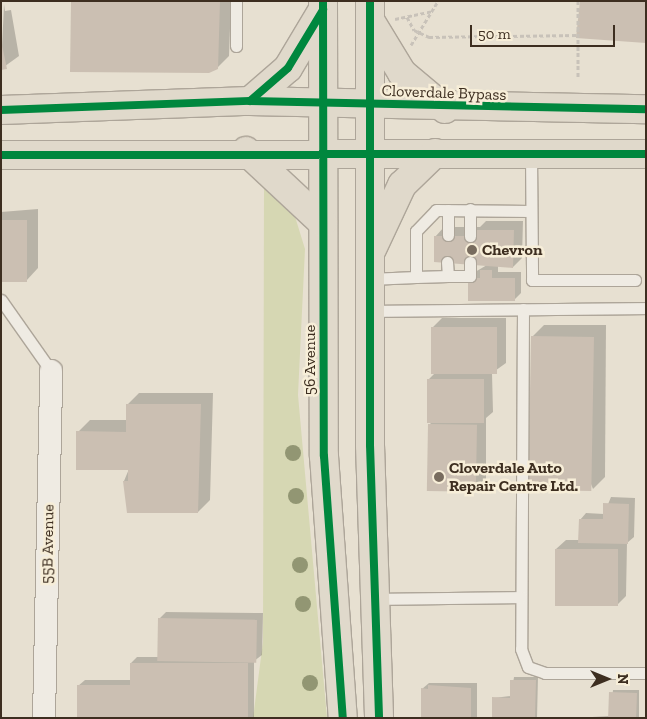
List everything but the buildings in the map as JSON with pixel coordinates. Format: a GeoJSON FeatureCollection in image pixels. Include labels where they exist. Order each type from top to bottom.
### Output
{"type":"FeatureCollection","features":[{"type":"Feature","properties":{"kind":"highway"},"geometry":{"type":"LineString","coordinates":[[250,101],[288,68],[323,5]]}},
{"type":"Feature","properties":{"kind":"highway","name":"56 Avenue"},"geometry":{"type":"LineString","coordinates":[[323,5],[324,456],[343,718]]}},
{"type":"Feature","properties":{"kind":"highway"},"geometry":{"type":"LineString","coordinates":[[377,13],[368,105],[368,152],[375,599],[379,718]]}},
{"type":"Feature","properties":{"kind":"highway"},"geometry":{"type":"LineString","coordinates":[[377,13],[402,72],[445,109]]}},
{"type":"Feature","properties":{"kind":"highway","name":"Cloverdale Bypass"},"geometry":{"type":"LineString","coordinates":[[1,110],[250,101],[445,109],[646,109]]}},
{"type":"Feature","properties":{"kind":"highway"},"geometry":{"type":"LineString","coordinates":[[246,152],[323,223]]}},
{"type":"Feature","properties":{"kind":"highway"},"geometry":{"type":"LineString","coordinates":[[1,155],[246,152],[646,154]]}},
{"type":"Feature","properties":{"kind":"highway"},"geometry":{"type":"LineString","coordinates":[[369,267],[402,185],[435,153]]}},
{"type":"Feature","properties":{"kind":"street","name":"55B Avenue"},"geometry":{"type":"LineString","coordinates":[[44,718],[51,371]]}},
{"type":"Feature","properties":{"kind":"lane"},"geometry":{"type":"LineString","coordinates":[[236,1],[236,46]]}},
{"type":"Feature","properties":{"kind":"lane"},"geometry":{"type":"LineString","coordinates":[[531,154],[532,280],[635,280]]}},
{"type":"Feature","properties":{"kind":"lane"},"geometry":{"type":"LineString","coordinates":[[416,277],[416,231],[436,210],[531,210]]}},
{"type":"Feature","properties":{"kind":"lane"},"geometry":{"type":"LineString","coordinates":[[448,210],[448,235]]}},
{"type":"Feature","properties":{"kind":"lane"},"geometry":{"type":"LineString","coordinates":[[470,210],[470,236]]}},
{"type":"Feature","properties":{"kind":"lane"},"geometry":{"type":"LineString","coordinates":[[447,262],[448,276]]}},
{"type":"Feature","properties":{"kind":"lane"},"geometry":{"type":"LineString","coordinates":[[369,267],[416,277],[470,276],[470,262]]}},
{"type":"Feature","properties":{"kind":"lane"},"geometry":{"type":"LineString","coordinates":[[1,300],[51,371]]}},
{"type":"Feature","properties":{"kind":"lane"},"geometry":{"type":"LineString","coordinates":[[370,311],[646,308]]}},
{"type":"Feature","properties":{"kind":"lane"},"geometry":{"type":"LineString","coordinates":[[523,309],[522,649],[528,667],[545,673],[646,673]]}},
{"type":"Feature","properties":{"kind":"lane"},"geometry":{"type":"LineString","coordinates":[[375,599],[522,597]]}},
{"type":"Feature","properties":{"kind":"path"},"geometry":{"type":"LineString","coordinates":[[407,52],[438,1]]}},
{"type":"Feature","properties":{"kind":"path"},"geometry":{"type":"LineString","coordinates":[[578,1],[578,77]]}},
{"type":"Feature","properties":{"kind":"path"},"geometry":{"type":"LineString","coordinates":[[377,13],[407,17],[432,11]]}},
{"type":"Feature","properties":{"kind":"path"},"geometry":{"type":"LineString","coordinates":[[407,17],[419,33],[435,37],[578,35]]}},
{"type":"Feature","properties":{"kind":"green space"},"geometry":{"type":"Polygon","coordinates":[[[264,183],[293,210],[305,249],[298,395],[327,718],[253,718],[263,642],[264,183]]]}},
{"type":"Feature","properties":{"kind":"cycle path"},"geometry":{"type":"LineString","coordinates":[[323,1],[324,456],[343,718]]}},
{"type":"Feature","properties":{"kind":"cycle path"},"geometry":{"type":"LineString","coordinates":[[370,1],[370,445],[379,718]]}},
{"type":"Feature","properties":{"kind":"cycle path"},"geometry":{"type":"LineString","coordinates":[[250,101],[288,68],[323,10]]}},
{"type":"Feature","properties":{"kind":"cycle path"},"geometry":{"type":"LineString","coordinates":[[1,110],[250,101],[646,109]]}},
{"type":"Feature","properties":{"kind":"cycle path"},"geometry":{"type":"LineString","coordinates":[[1,155],[646,154]]}},
{"type":"Feature","properties":{"kind":"place","name":"Chevron"},"geometry":{"type":"Point","coordinates":[472,250]}},
{"type":"Feature","properties":{"kind":"place","name":"Cloverdale Auto Repair Centre Ltd."},"geometry":{"type":"Point","coordinates":[439,477]}}]}
